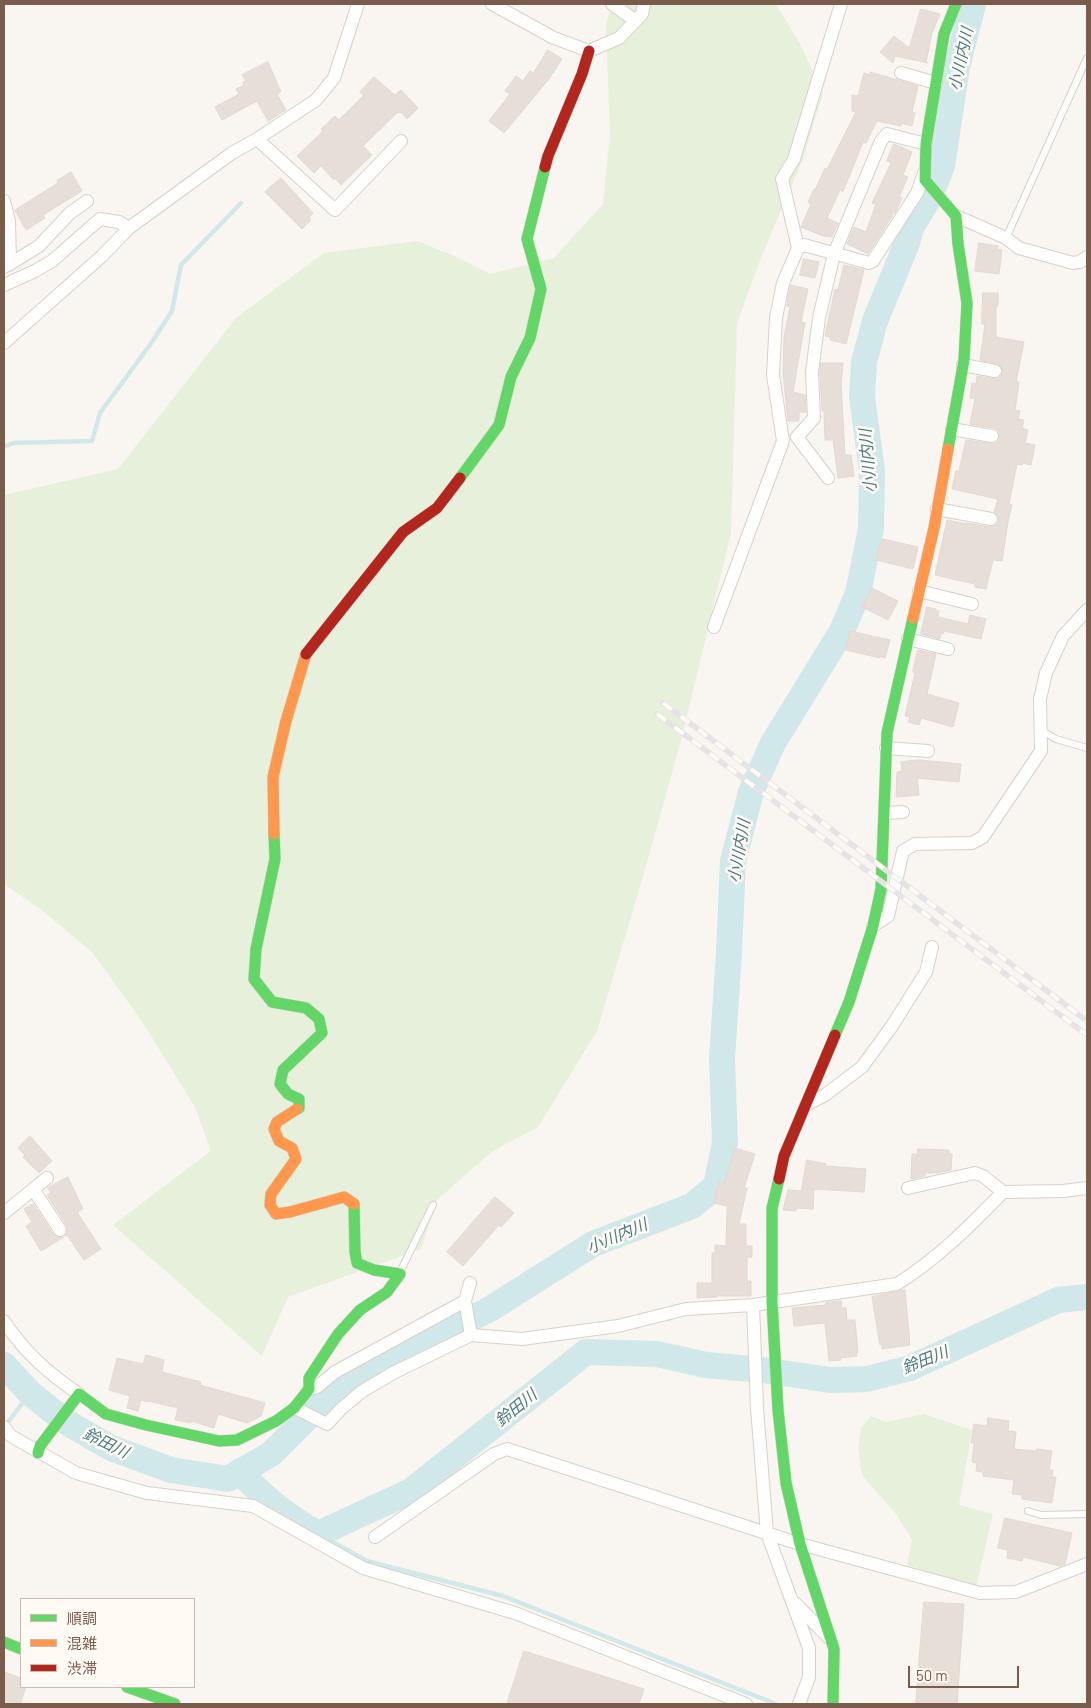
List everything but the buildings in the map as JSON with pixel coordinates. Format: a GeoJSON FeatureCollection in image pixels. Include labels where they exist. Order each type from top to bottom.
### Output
{"type":"FeatureCollection","features":[{"type":"Feature","properties":{"kind":"main road"},"geometry":{"type":"LineString","coordinates":[[832,1704],[834,1649],[800,1544],[786,1483],[778,1410],[773,1322],[772,1208],[784,1156],[849,1002],[873,926],[881,889],[887,733],[937,509],[963,365],[967,303],[952,212],[925,176],[926,144],[944,34],[956,4]]}},
{"type":"Feature","properties":{"kind":"main road"},"geometry":{"type":"LineString","coordinates":[[39,1450],[77,1396],[106,1414],[146,1425],[219,1441],[238,1440],[276,1421],[295,1408],[310,1389],[309,1378],[338,1334],[360,1310],[387,1292],[400,1274],[374,1270],[357,1263],[354,1204],[344,1197],[276,1214],[270,1205],[271,1194],[296,1159],[292,1148],[279,1141],[274,1130],[277,1122],[299,1108],[299,1099],[288,1094],[280,1084],[284,1070],[322,1033],[320,1019],[306,1008],[272,1002],[254,979],[256,949],[275,859],[274,777],[286,721],[308,652],[403,532],[437,508],[500,425],[511,377],[530,338],[541,289],[527,239],[548,156],[582,74],[589,51]]}},
{"type":"Feature","properties":{"kind":"main road"},"geometry":{"type":"LineString","coordinates":[[4,1642],[20,1648]]}},
{"type":"Feature","properties":{"kind":"main road"},"geometry":{"type":"LineString","coordinates":[[130,1688],[175,1704]]}},
{"type":"Feature","properties":{"kind":"street"},"geometry":{"type":"LineString","coordinates":[[4,343],[102,256],[129,228],[188,183],[316,100],[334,78],[358,4]]}},
{"type":"Feature","properties":{"kind":"street"},"geometry":{"type":"LineString","coordinates":[[492,4],[554,38],[589,51],[619,38],[642,14],[644,4]]}},
{"type":"Feature","properties":{"kind":"street"},"geometry":{"type":"LineString","coordinates":[[612,4],[636,21]]}},
{"type":"Feature","properties":{"kind":"street"},"geometry":{"type":"LineString","coordinates":[[714,627],[783,441],[773,375],[776,318],[783,283],[798,248],[782,179],[794,159],[841,4]]}},
{"type":"Feature","properties":{"kind":"street"},"geometry":{"type":"LineString","coordinates":[[901,73],[936,82]]}},
{"type":"Feature","properties":{"kind":"street"},"geometry":{"type":"LineString","coordinates":[[783,441],[797,437],[814,418],[812,372],[819,318],[834,254],[881,141],[887,134],[926,144]]}},
{"type":"Feature","properties":{"kind":"street"},"geometry":{"type":"LineString","coordinates":[[257,139],[334,210],[401,141]]}},
{"type":"Feature","properties":{"kind":"street"},"geometry":{"type":"LineString","coordinates":[[798,248],[804,245],[869,263],[873,261],[925,176]]}},
{"type":"Feature","properties":{"kind":"street"},"geometry":{"type":"LineString","coordinates":[[7,266],[39,246],[70,213],[87,201]]}},
{"type":"Feature","properties":{"kind":"street"},"geometry":{"type":"LineString","coordinates":[[4,202],[10,221],[7,266]]}},
{"type":"Feature","properties":{"kind":"street"},"geometry":{"type":"LineString","coordinates":[[952,212],[1006,238],[1019,248],[1073,263],[1080,262],[1087,257]]}},
{"type":"Feature","properties":{"kind":"street"},"geometry":{"type":"LineString","coordinates":[[4,285],[52,261],[100,219],[119,222],[129,228]]}},
{"type":"Feature","properties":{"kind":"street"},"geometry":{"type":"LineString","coordinates":[[963,365],[995,371]]}},
{"type":"Feature","properties":{"kind":"street"},"geometry":{"type":"LineString","coordinates":[[952,429],[992,436]]}},
{"type":"Feature","properties":{"kind":"street"},"geometry":{"type":"LineString","coordinates":[[797,437],[828,478]]}},
{"type":"Feature","properties":{"kind":"street"},"geometry":{"type":"LineString","coordinates":[[937,509],[991,519]]}},
{"type":"Feature","properties":{"kind":"street"},"geometry":{"type":"LineString","coordinates":[[919,592],[972,604]]}},
{"type":"Feature","properties":{"kind":"street"},"geometry":{"type":"LineString","coordinates":[[873,926],[888,916],[903,851],[915,844],[972,843],[983,837],[1041,751],[1040,699],[1046,673],[1064,636],[1087,610]]}},
{"type":"Feature","properties":{"kind":"street"},"geometry":{"type":"LineString","coordinates":[[908,638],[948,650]]}},
{"type":"Feature","properties":{"kind":"street"},"geometry":{"type":"LineString","coordinates":[[886,748],[928,751]]}},
{"type":"Feature","properties":{"kind":"street"},"geometry":{"type":"LineString","coordinates":[[885,813],[903,812]]}},
{"type":"Feature","properties":{"kind":"street"},"geometry":{"type":"LineString","coordinates":[[806,1105],[825,1095],[862,1067],[892,1026],[926,972],[932,947]]}},
{"type":"Feature","properties":{"kind":"street"},"geometry":{"type":"LineString","coordinates":[[908,1188],[974,1173],[983,1176],[1003,1192],[1063,1191],[1087,1188]]}},
{"type":"Feature","properties":{"kind":"street"},"geometry":{"type":"LineString","coordinates":[[4,1212],[47,1178]]}},
{"type":"Feature","properties":{"kind":"street"},"geometry":{"type":"LineString","coordinates":[[33,1189],[60,1230]]}},
{"type":"Feature","properties":{"kind":"street"},"geometry":{"type":"LineString","coordinates":[[295,1408],[327,1424],[340,1409],[361,1392],[471,1332],[522,1339],[618,1326],[686,1309],[753,1305],[897,1284],[916,1272],[966,1230],[1003,1192]]}},
{"type":"Feature","properties":{"kind":"street"},"geometry":{"type":"LineString","coordinates":[[470,1282],[466,1301],[471,1332]]}},
{"type":"Feature","properties":{"kind":"street"},"geometry":{"type":"LineString","coordinates":[[310,1389],[335,1372],[466,1301]]}},
{"type":"Feature","properties":{"kind":"street"},"geometry":{"type":"LineString","coordinates":[[753,1305],[757,1408],[767,1533],[809,1648],[809,1677],[799,1703]]}},
{"type":"Feature","properties":{"kind":"street"},"geometry":{"type":"LineString","coordinates":[[4,1321],[17,1341],[32,1358],[77,1396]]}},
{"type":"Feature","properties":{"kind":"street"},"geometry":{"type":"LineString","coordinates":[[7,1431],[76,1473],[147,1493],[253,1506],[362,1568],[515,1613],[746,1704]]}},
{"type":"Feature","properties":{"kind":"street"},"geometry":{"type":"LineString","coordinates":[[375,1537],[494,1454],[507,1449],[800,1544],[980,1593],[1016,1592],[1087,1564]]}},
{"type":"Feature","properties":{"kind":"street"},"geometry":{"type":"LineString","coordinates":[[792,1600],[831,1640]]}},
{"type":"Feature","properties":{"kind":"lane"},"geometry":{"type":"LineString","coordinates":[[1006,238],[1087,58]]}},
{"type":"Feature","properties":{"kind":"lane"},"geometry":{"type":"LineString","coordinates":[[1041,730],[1056,739],[1087,748]]}},
{"type":"Feature","properties":{"kind":"lane"},"geometry":{"type":"LineString","coordinates":[[400,1274],[433,1205]]}},
{"type":"Feature","properties":{"kind":"lane"},"geometry":{"type":"LineString","coordinates":[[1028,1511],[1041,1515],[1087,1514]]}},
{"type":"Feature","properties":{"kind":"green space"},"geometry":{"type":"Polygon","coordinates":[[[612,4],[776,4],[800,44],[823,93],[803,159],[762,255],[737,323],[731,533],[682,737],[597,1031],[538,1127],[493,1151],[437,1200],[421,1249],[288,1297],[262,1356],[113,1225],[211,1151],[195,1107],[141,1020],[92,952],[39,908],[4,884],[4,495],[118,469],[236,318],[324,253],[417,241],[452,255],[490,274],[554,258],[603,204],[610,135],[606,24],[612,4]]]}},
{"type":"Feature","properties":{"kind":"green space"},"geometry":{"type":"Polygon","coordinates":[[[924,1414],[972,1430],[959,1505],[993,1514],[976,1587],[907,1565],[912,1540],[896,1514],[862,1475],[858,1448],[861,1428],[871,1416],[886,1422],[924,1414]]]}},
{"type":"Feature","properties":{"kind":"waterway","name":"小川内川"},"geometry":{"type":"LineString","coordinates":[[4,1365],[30,1393],[66,1422],[111,1448],[171,1470],[228,1479],[271,1454],[332,1393],[359,1376],[490,1309],[593,1244],[692,1206],[716,1186],[725,1143],[722,1059],[733,861],[751,792],[773,743],[842,631],[858,593],[871,529],[872,471],[862,397],[864,362],[875,321],[907,243],[911,228],[930,196],[942,166],[957,67],[973,4]]}},
{"type":"Feature","properties":{"kind":"waterway"},"geometry":{"type":"LineString","coordinates":[[4,446],[14,443],[92,441],[100,413],[152,342],[172,311],[181,265],[241,203]]}},
{"type":"Feature","properties":{"kind":"waterway","name":"鈴田川"},"geometry":{"type":"LineString","coordinates":[[240,1471],[276,1506],[318,1534],[411,1491],[586,1352],[657,1354],[706,1365],[763,1370],[830,1380],[867,1379],[910,1368],[1058,1300],[1087,1297]]}},
{"type":"Feature","properties":{"kind":"waterway"},"geometry":{"type":"LineString","coordinates":[[5,1426],[30,1393]]}},
{"type":"Feature","properties":{"kind":"waterway"},"geometry":{"type":"LineString","coordinates":[[318,1534],[367,1561],[503,1596],[776,1704]]}},
{"type":"Feature","properties":{"kind":"railway"},"geometry":{"type":"LineString","coordinates":[[663,703],[1087,1021]]}},
{"type":"Feature","properties":{"kind":"railway"},"geometry":{"type":"LineString","coordinates":[[657,714],[1087,1035]]}},
{"type":"Feature","properties":{"kind":"traffic: fast"},"geometry":{"type":"LineString","coordinates":[[948,449],[964,360],[967,303],[958,244],[956,216],[925,180],[926,144],[944,34],[956,4]]}},
{"type":"Feature","properties":{"kind":"traffic: fast"},"geometry":{"type":"LineString","coordinates":[[460,478],[499,425],[511,377],[530,338],[541,289],[527,239],[545,167]]}},
{"type":"Feature","properties":{"kind":"traffic: fast"},"geometry":{"type":"LineString","coordinates":[[835,1035],[849,1002],[873,926],[881,889],[887,733],[913,618]]}},
{"type":"Feature","properties":{"kind":"traffic: fast"},"geometry":{"type":"LineString","coordinates":[[274,834],[275,859],[256,949],[254,979],[272,1002],[306,1008],[319,1019],[322,1033],[283,1070],[280,1084],[288,1094],[299,1099],[299,1108],[297,1109]]}},
{"type":"Feature","properties":{"kind":"traffic: fast"},"geometry":{"type":"LineString","coordinates":[[779,1179],[772,1208],[772,1302],[778,1410],[786,1483],[800,1544],[834,1649],[833,1704]]}},
{"type":"Feature","properties":{"kind":"traffic: fast"},"geometry":{"type":"LineString","coordinates":[[38,1453],[40,1446],[79,1394],[106,1414],[219,1441],[237,1440],[276,1421],[294,1408],[309,1389],[309,1378],[338,1334],[360,1310],[387,1292],[400,1274],[374,1270],[357,1263],[354,1204]]}},
{"type":"Feature","properties":{"kind":"traffic: fast"},"geometry":{"type":"LineString","coordinates":[[4,1642],[20,1649]]}},
{"type":"Feature","properties":{"kind":"traffic: fast"},"geometry":{"type":"LineString","coordinates":[[130,1688],[175,1704]]}},
{"type":"Feature","properties":{"kind":"traffic: slow"},"geometry":{"type":"LineString","coordinates":[[913,618],[934,528],[948,449]]}},
{"type":"Feature","properties":{"kind":"traffic: slow"},"geometry":{"type":"LineString","coordinates":[[274,834],[273,777],[286,721],[306,654]]}},
{"type":"Feature","properties":{"kind":"traffic: slow"},"geometry":{"type":"LineString","coordinates":[[297,1109],[277,1122],[274,1129],[279,1141],[292,1148],[296,1159],[271,1194],[270,1205],[276,1214],[344,1197],[354,1204]]}},
{"type":"Feature","properties":{"kind":"traffic: jam"},"geometry":{"type":"LineString","coordinates":[[545,167],[582,74],[589,51]]}},
{"type":"Feature","properties":{"kind":"traffic: jam"},"geometry":{"type":"LineString","coordinates":[[306,654],[403,532],[437,508],[460,478]]}},
{"type":"Feature","properties":{"kind":"traffic: jam"},"geometry":{"type":"LineString","coordinates":[[779,1179],[784,1156],[835,1035]]}}]}
